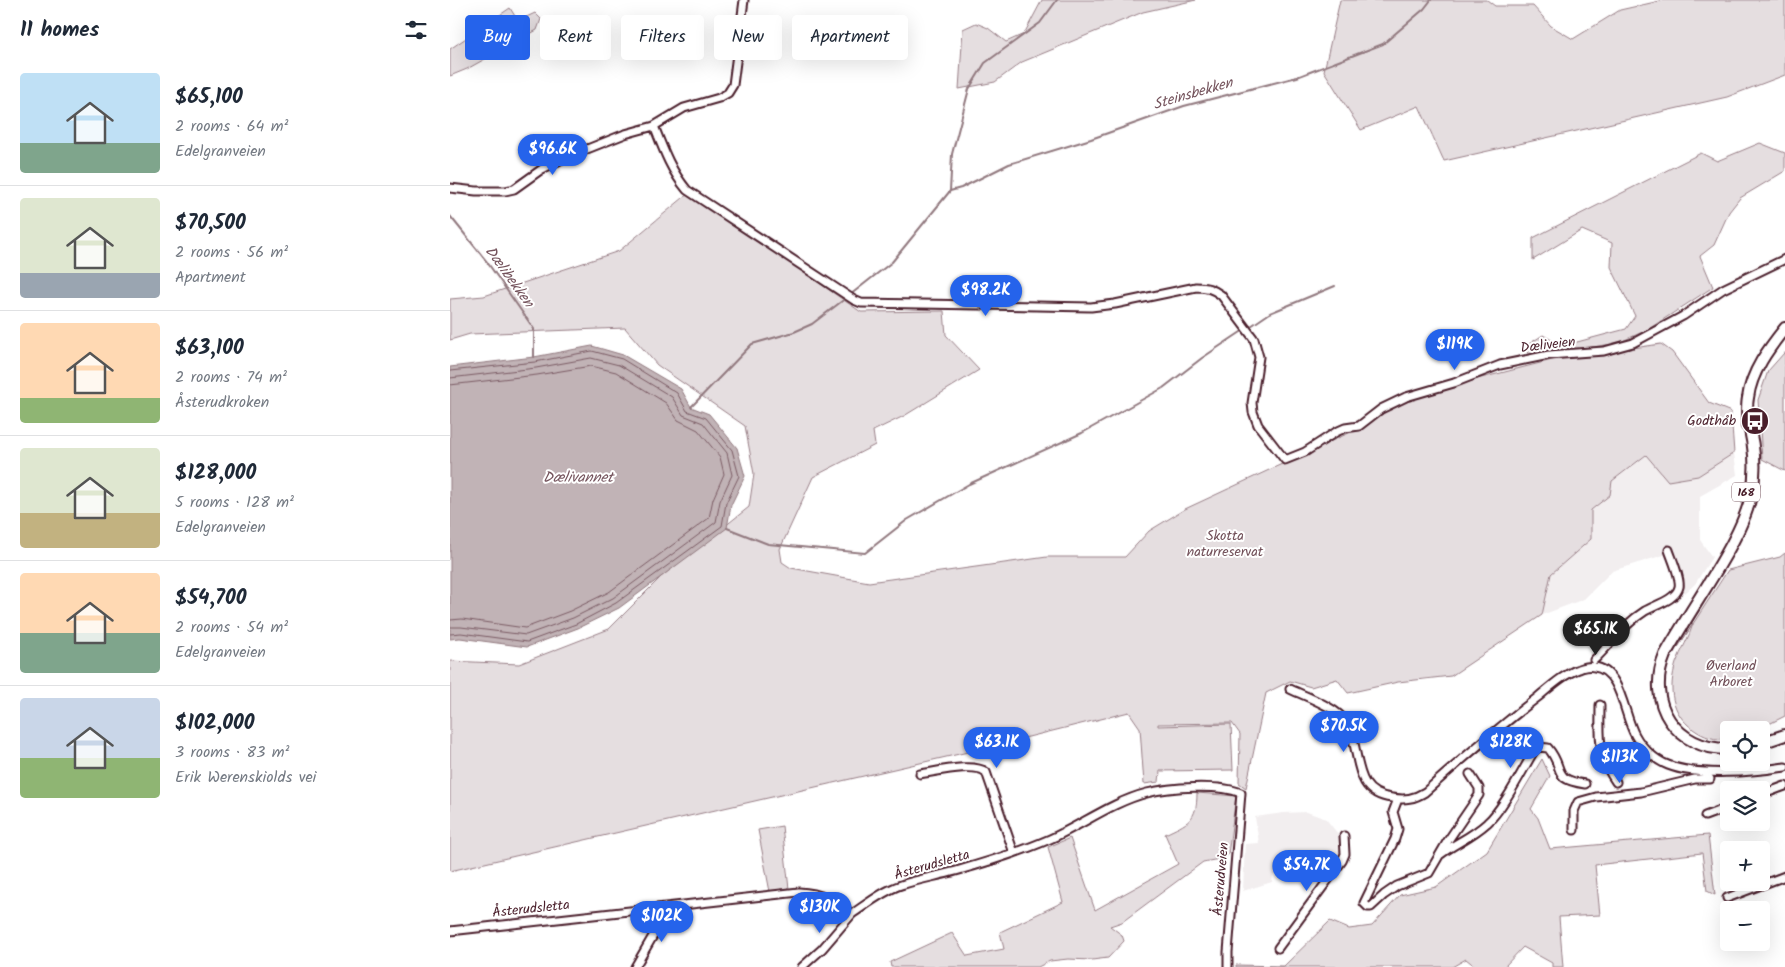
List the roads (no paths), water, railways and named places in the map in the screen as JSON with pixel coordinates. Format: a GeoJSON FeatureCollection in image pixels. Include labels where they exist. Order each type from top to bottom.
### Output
{"type":"FeatureCollection","features":[{"type":"Feature","properties":{"kind":"main road","name":"168"},"geometry":{"type":"LineString","coordinates":[[1720,749],[1697,744],[1674,728],[1664,713],[1658,691],[1659,671],[1665,655],[1732,546],[1744,521],[1753,492],[1754,456],[1752,436],[1747,419],[1747,399],[1755,374],[1785,328]]}},
{"type":"Feature","properties":{"kind":"main road","name":"168"},"geometry":{"type":"LineString","coordinates":[[1765,357],[1785,338]]}},
{"type":"Feature","properties":{"kind":"main road"},"geometry":{"type":"LineString","coordinates":[[1770,740],[1785,735]]}},
{"type":"Feature","properties":{"kind":"street"},"geometry":{"type":"LineString","coordinates":[[450,188],[505,191],[514,189],[542,169],[562,159],[626,134],[654,126],[684,108],[719,98],[728,93],[733,85],[744,0]]}},
{"type":"Feature","properties":{"kind":"street","name":"Dæliveien"},"geometry":{"type":"LineString","coordinates":[[654,126],[670,167],[688,190],[861,303],[1091,307],[1115,304],[1196,286],[1215,290],[1221,295],[1254,339],[1259,357],[1252,404],[1253,412],[1258,425],[1285,460],[1305,452],[1336,432],[1345,428],[1359,426],[1381,409],[1406,396],[1454,383],[1500,365],[1516,361],[1549,355],[1604,351],[1633,343],[1683,316],[1723,289],[1785,259]]}},
{"type":"Feature","properties":{"kind":"street"},"geometry":{"type":"LineString","coordinates":[[1594,660],[1623,628],[1643,612],[1672,597],[1678,590],[1680,583],[1668,550]]}},
{"type":"Feature","properties":{"kind":"street"},"geometry":{"type":"LineString","coordinates":[[1290,689],[1338,713],[1346,721],[1360,771],[1366,785],[1380,796],[1398,799],[1408,800],[1425,792],[1512,717],[1552,686],[1578,669],[1593,666],[1605,671],[1612,678],[1634,734],[1642,746],[1668,766],[1718,772],[1753,772],[1785,767]]}},
{"type":"Feature","properties":{"kind":"street"},"geometry":{"type":"LineString","coordinates":[[1600,705],[1600,745],[1602,757],[1616,782]]}},
{"type":"Feature","properties":{"kind":"street"},"geometry":{"type":"LineString","coordinates":[[1439,855],[1457,842],[1473,834],[1492,818],[1538,747],[1548,748],[1555,758],[1560,775],[1564,779],[1570,782],[1585,784]]}},
{"type":"Feature","properties":{"kind":"street"},"geometry":{"type":"LineString","coordinates":[[920,774],[982,768],[986,772],[1014,853]]}},
{"type":"Feature","properties":{"kind":"street"},"geometry":{"type":"LineString","coordinates":[[1398,799],[1394,812],[1398,829],[1396,839],[1364,903],[1368,907],[1371,907],[1398,886],[1429,873],[1479,795],[1479,788],[1470,774]]}},
{"type":"Feature","properties":{"kind":"street"},"geometry":{"type":"LineString","coordinates":[[1574,830],[1574,811],[1578,802],[1596,797],[1641,792],[1695,780],[1710,779]]}},
{"type":"Feature","properties":{"kind":"street"},"geometry":{"type":"LineString","coordinates":[[1770,792],[1785,786]]}},
{"type":"Feature","properties":{"kind":"street","name":"Åsterudsletta"},"geometry":{"type":"LineString","coordinates":[[450,931],[799,892],[810,892],[825,896],[852,914],[876,897],[900,885],[1014,853],[1051,838],[1111,807],[1145,793],[1190,788],[1234,790],[1241,793]]}},
{"type":"Feature","properties":{"kind":"street","name":"Åsterudveien"},"geometry":{"type":"LineString","coordinates":[[1228,967],[1241,793]]}},
{"type":"Feature","properties":{"kind":"street"},"geometry":{"type":"LineString","coordinates":[[1705,816],[1720,810]]}},
{"type":"Feature","properties":{"kind":"street"},"geometry":{"type":"LineString","coordinates":[[1278,948],[1342,861],[1346,854],[1344,836]]}},
{"type":"Feature","properties":{"kind":"street"},"geometry":{"type":"LineString","coordinates":[[1727,898],[1785,876]]}},
{"type":"Feature","properties":{"kind":"street"},"geometry":{"type":"LineString","coordinates":[[634,967],[653,936],[661,908]]}},
{"type":"Feature","properties":{"kind":"street"},"geometry":{"type":"LineString","coordinates":[[802,967],[822,949],[852,914]]}},
{"type":"Feature","properties":{"kind":"water","name":"Dælivannet"},"geometry":{"type":"Polygon","coordinates":[[[592,346],[623,355],[681,389],[691,407],[709,414],[737,448],[745,476],[731,505],[727,528],[619,608],[578,628],[527,647],[460,638],[450,639],[450,367],[534,357],[592,346]]]}},
{"type":"Feature","properties":{"kind":"waterway"},"geometry":{"type":"LineString","coordinates":[[950,191],[952,154],[969,89],[985,63],[1040,23],[1057,0]]}},
{"type":"Feature","properties":{"kind":"waterway","name":"Steinsbekken"},"geometry":{"type":"LineString","coordinates":[[950,191],[961,188],[1009,164],[1091,139],[1184,106],[1297,77],[1383,44],[1424,9],[1431,0]]}},
{"type":"Feature","properties":{"kind":"waterway"},"geometry":{"type":"LineString","coordinates":[[850,295],[892,262],[950,191]]}},
{"type":"Feature","properties":{"kind":"waterway","name":"Dælibekken"},"geometry":{"type":"LineString","coordinates":[[450,216],[487,262],[534,329],[534,357]]}},
{"type":"Feature","properties":{"kind":"waterway"},"geometry":{"type":"LineString","coordinates":[[1248,328],[1270,313],[1335,286]]}},
{"type":"Feature","properties":{"kind":"waterway"},"geometry":{"type":"LineString","coordinates":[[691,407],[752,344],[794,332],[812,324],[846,298]]}},
{"type":"Feature","properties":{"kind":"waterway"},"geometry":{"type":"LineString","coordinates":[[727,528],[768,544],[865,553],[907,520],[969,484],[1082,433],[1163,388],[1202,358],[1244,330]]}},
{"type":"Feature","properties":{"kind":"place","name":"Godthåb"},"geometry":{"type":"Point","coordinates":[1755,421]}},
{"type":"Feature","properties":{"kind":"park label","name":"Skotta naturreservat"},"geometry":{"type":"Point","coordinates":[1225,544]}},
{"type":"Feature","properties":{"kind":"park label","name":"Øverland Arboret"},"geometry":{"type":"Point","coordinates":[1731,674]}}]}
